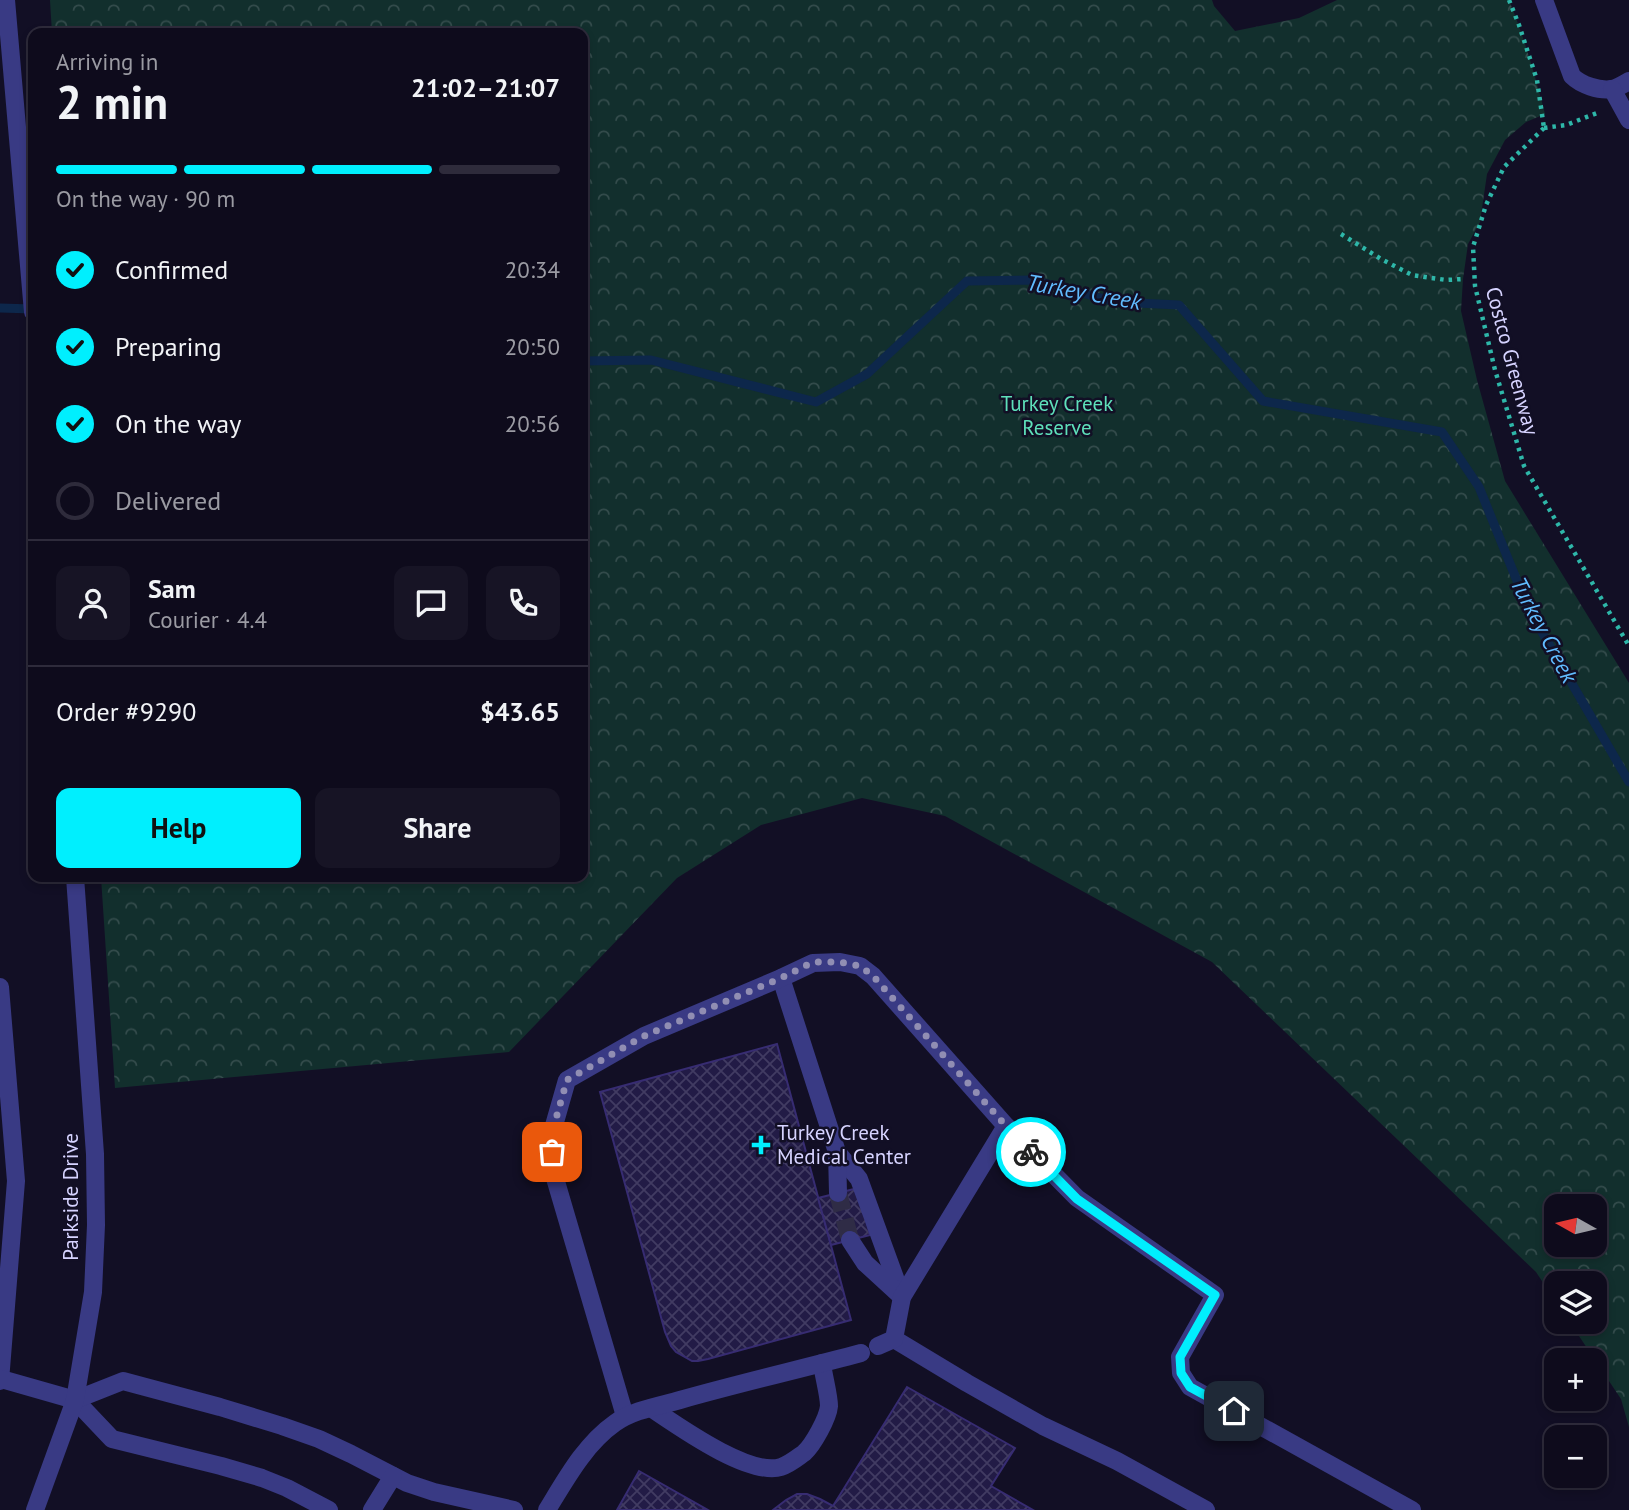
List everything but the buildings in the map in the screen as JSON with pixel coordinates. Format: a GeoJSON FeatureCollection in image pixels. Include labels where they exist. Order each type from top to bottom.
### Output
{"type":"FeatureCollection","features":[{"type":"Feature","properties":{"kind":"street"},"geometry":{"type":"LineString","coordinates":[[6,0],[28,253]]}},
{"type":"Feature","properties":{"kind":"street"},"geometry":{"type":"LineString","coordinates":[[1544,0],[1572,76],[1578,82],[1612,89],[1629,81]]}},
{"type":"Feature","properties":{"kind":"street"},"geometry":{"type":"LineString","coordinates":[[1612,89],[1625,113]]}},
{"type":"Feature","properties":{"kind":"street","name":"Parkside Drive"},"geometry":{"type":"LineString","coordinates":[[35,1510],[75,1400],[93,1292],[95,1154],[75,882]]}},
{"type":"Feature","properties":{"kind":"street"},"geometry":{"type":"LineString","coordinates":[[625,1416],[552,1168],[551,1136],[567,1080],[644,1036],[813,962],[840,962],[860,966],[873,976],[1006,1126],[1077,1199],[1215,1295],[1180,1357],[1181,1373],[1190,1387],[1412,1510]]}},
{"type":"Feature","properties":{"kind":"street"},"geometry":{"type":"LineString","coordinates":[[781,978],[837,1152],[838,1193]]}},
{"type":"Feature","properties":{"kind":"street"},"geometry":{"type":"LineString","coordinates":[[0,987],[16,1181],[0,1380],[75,1400],[112,1439],[262,1478],[329,1510]]}},
{"type":"Feature","properties":{"kind":"street"},"geometry":{"type":"LineString","coordinates":[[1006,1126],[902,1297],[886,1342],[1206,1510]]}},
{"type":"Feature","properties":{"kind":"street"},"geometry":{"type":"LineString","coordinates":[[837,1152],[859,1178],[902,1297]]}},
{"type":"Feature","properties":{"kind":"street"},"geometry":{"type":"LineString","coordinates":[[850,1240],[865,1263],[902,1297]]}},
{"type":"Feature","properties":{"kind":"street"},"geometry":{"type":"LineString","coordinates":[[547,1510],[569,1474],[595,1441],[625,1416],[861,1353]]}},
{"type":"Feature","properties":{"kind":"street"},"geometry":{"type":"LineString","coordinates":[[651,1408],[718,1450],[746,1463],[768,1468],[781,1467],[809,1449],[818,1436],[829,1406],[822,1363]]}},
{"type":"Feature","properties":{"kind":"street"},"geometry":{"type":"LineString","coordinates":[[75,1400],[123,1381],[220,1407],[319,1439],[393,1476],[434,1492],[514,1510]]}},
{"type":"Feature","properties":{"kind":"street"},"geometry":{"type":"LineString","coordinates":[[372,1510],[393,1476]]}},
{"type":"Feature","properties":{"kind":"path"},"geometry":{"type":"LineString","coordinates":[[1509,0],[1537,80],[1544,128],[1625,113]]}},
{"type":"Feature","properties":{"kind":"path","name":"Costco Greenway"},"geometry":{"type":"LineString","coordinates":[[1544,128],[1504,167],[1486,205],[1473,247],[1475,286],[1495,370],[1524,466],[1629,646]]}},
{"type":"Feature","properties":{"kind":"path"},"geometry":{"type":"LineString","coordinates":[[1341,234],[1412,275],[1446,280],[1463,279]]}},
{"type":"Feature","properties":{"kind":"green space","name":"Turkey Creek Reserve"},"geometry":{"type":"Polygon","coordinates":[[[50,0],[1212,0],[1235,31],[1299,18],[1337,0],[1509,0],[1529,56],[1545,114],[1526,122],[1505,140],[1487,174],[1480,222],[1468,244],[1461,311],[1505,481],[1629,683],[1629,1427],[1621,1399],[1607,1378],[1607,1348],[1587,1348],[1578,1334],[1607,1334],[1607,1271],[1544,1271],[1544,1284],[1536,1272],[1212,962],[945,816],[862,798],[761,825],[677,878],[509,1052],[115,1088],[101,882],[588,882],[588,28],[52,28],[50,0]]]}},
{"type":"Feature","properties":{"kind":"waterway","name":"Turkey Creek"},"geometry":{"type":"LineString","coordinates":[[588,361],[651,360],[816,402],[867,374],[967,281],[1033,280],[1116,302],[1179,305],[1263,401],[1442,432],[1479,487],[1528,608],[1629,782]]}},
{"type":"Feature","properties":{"kind":"waterway","name":"Turkey Creek"},"geometry":{"type":"LineString","coordinates":[[0,308],[28,309]]}},
{"type":"Feature","properties":{"kind":"tunnel"},"geometry":{"type":"LineString","coordinates":[[838,1193],[850,1240]]}},
{"type":"Feature","properties":{"kind":"way so far"},"geometry":{"type":"LineString","coordinates":[[552,1152],[551,1136],[567,1080],[644,1036],[813,962],[840,962],[860,966],[873,976],[1031,1152]]}},
{"type":"Feature","properties":{"kind":"place","name":"Turkey Creek Medical Center"},"geometry":{"type":"Point","coordinates":[761,1145]}},
{"type":"Feature","properties":{"kind":"route"},"geometry":{"type":"LineString","coordinates":[[1031,1152],[1077,1199],[1215,1295],[1180,1357],[1181,1373],[1190,1387],[1234,1411]]}}]}
